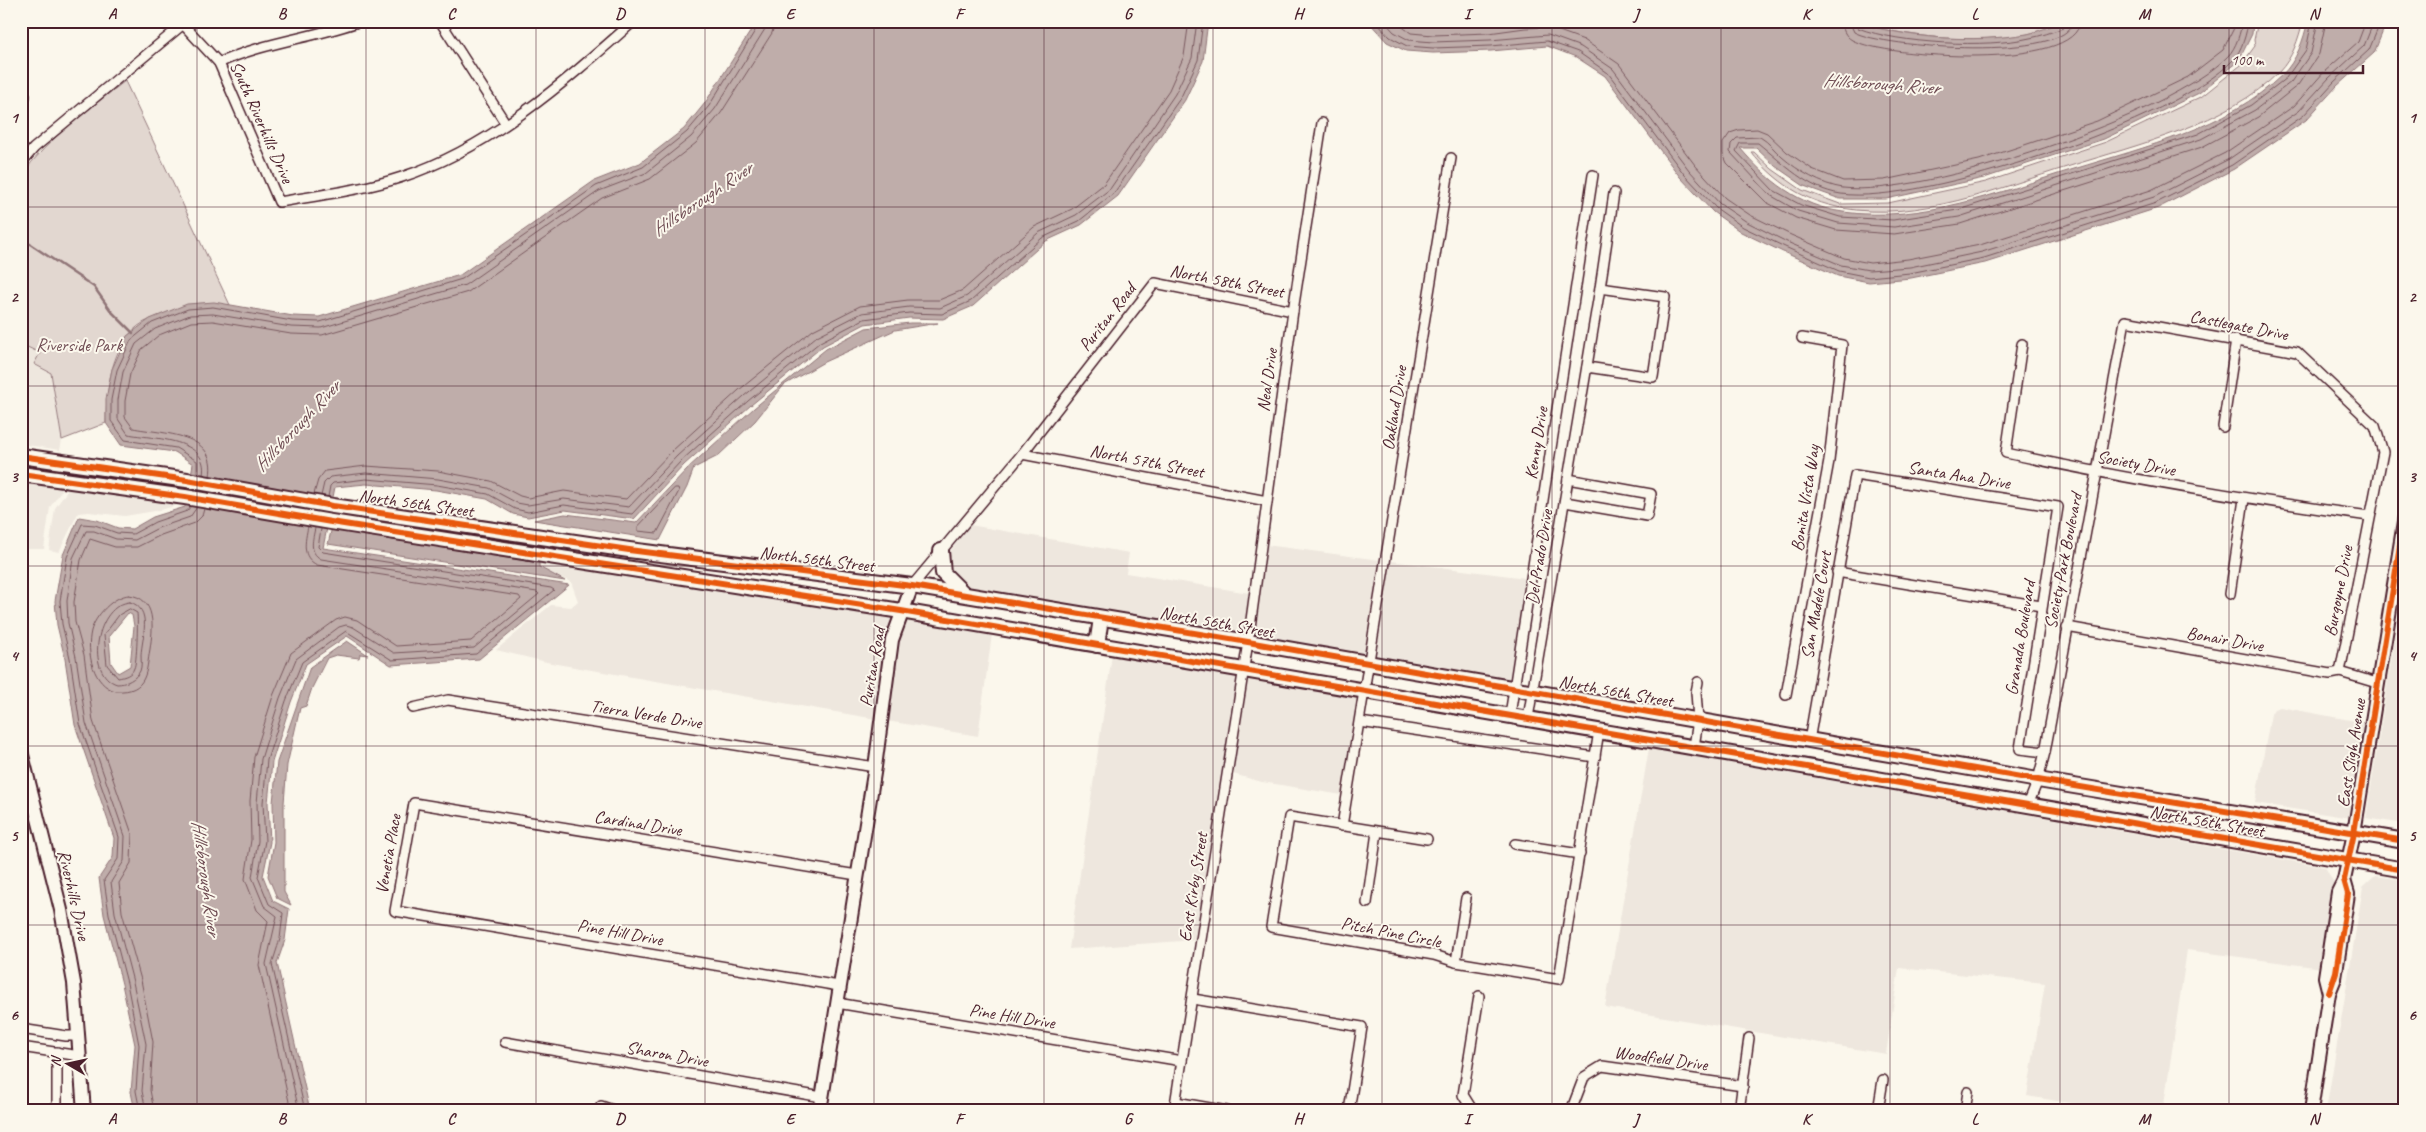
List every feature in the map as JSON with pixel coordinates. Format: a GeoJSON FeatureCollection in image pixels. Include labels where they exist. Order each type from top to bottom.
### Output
{"type":"FeatureCollection","features":[{"type":"Feature","properties":{"kind":"main road","name":"North 56th Street"},"geometry":{"type":"LineString","coordinates":[[21,456],[187,480],[333,506],[673,556],[912,586],[1248,642],[1809,741],[2405,841]]}},
{"type":"Feature","properties":{"kind":"main road","name":"North 56th Street"},"geometry":{"type":"LineString","coordinates":[[21,474],[185,497],[331,522],[901,611],[1365,689],[2405,870]]}},
{"type":"Feature","properties":{"kind":"main road"},"geometry":{"type":"LineString","coordinates":[[942,551],[943,573],[965,595]]}},
{"type":"Feature","properties":{"kind":"main road"},"geometry":{"type":"LineString","coordinates":[[670,575],[673,556]]}},
{"type":"Feature","properties":{"kind":"main road"},"geometry":{"type":"LineString","coordinates":[[1097,645],[1101,618]]}},
{"type":"Feature","properties":{"kind":"street"},"geometry":{"type":"LineString","coordinates":[[219,63],[238,54],[338,29],[360,21]]}},
{"type":"Feature","properties":{"kind":"street"},"geometry":{"type":"LineString","coordinates":[[440,21],[506,124]]}},
{"type":"Feature","properties":{"kind":"street","name":"South Riverhills Drive"},"geometry":{"type":"LineString","coordinates":[[21,162],[34,148],[184,22],[219,63],[279,202],[341,192],[402,178],[454,156],[506,124],[544,98],[634,21]]}},
{"type":"Feature","properties":{"kind":"street"},"geometry":{"type":"LineString","coordinates":[[21,89],[25,96],[21,109]]}},
{"type":"Feature","properties":{"kind":"street","name":"Neal Drive"},"geometry":{"type":"LineString","coordinates":[[1248,642],[1293,311],[1322,123]]}},
{"type":"Feature","properties":{"kind":"street","name":"Oakland Drive"},"geometry":{"type":"LineString","coordinates":[[1365,689],[1450,158]]}},
{"type":"Feature","properties":{"kind":"street","name":"Kenny Drive"},"geometry":{"type":"LineString","coordinates":[[1510,715],[1593,175]]}},
{"type":"Feature","properties":{"kind":"street","name":"Del Prado Drive"},"geometry":{"type":"LineString","coordinates":[[1528,718],[1565,502],[1614,193]]}},
{"type":"Feature","properties":{"kind":"street","name":"North 58th Street"},"geometry":{"type":"LineString","coordinates":[[1155,283],[1293,311]]}},
{"type":"Feature","properties":{"kind":"street","name":"Puritan Road"},"geometry":{"type":"LineString","coordinates":[[820,1111],[875,767],[892,640],[901,611],[912,586],[1022,454],[1155,283]]}},
{"type":"Feature","properties":{"kind":"street"},"geometry":{"type":"LineString","coordinates":[[1587,367],[1653,377],[1665,297],[1600,288]]}},
{"type":"Feature","properties":{"kind":"street","name":"Castlegate Drive"},"geometry":{"type":"LineString","coordinates":[[2125,321],[2297,352],[2375,426],[2384,452],[2369,516]]}},
{"type":"Feature","properties":{"kind":"street","name":"Society Park Boulevard"},"geometry":{"type":"LineString","coordinates":[[2028,805],[2038,780],[2045,752],[2125,321]]}},
{"type":"Feature","properties":{"kind":"street","name":"Bonita Vista Way"},"geometry":{"type":"LineString","coordinates":[[1786,695],[1828,461],[1842,345],[1802,338]]}},
{"type":"Feature","properties":{"kind":"street"},"geometry":{"type":"LineString","coordinates":[[2223,427],[2236,340]]}},
{"type":"Feature","properties":{"kind":"street","name":"Society Drive"},"geometry":{"type":"LineString","coordinates":[[2022,344],[2006,453],[2097,473],[2244,498],[2369,516]]}},
{"type":"Feature","properties":{"kind":"street","name":"North 57th Street"},"geometry":{"type":"LineString","coordinates":[[1022,454],[1266,501]]}},
{"type":"Feature","properties":{"kind":"street","name":"Santa Ana Drive"},"geometry":{"type":"LineString","coordinates":[[1855,475],[2058,507]]}},
{"type":"Feature","properties":{"kind":"street","name":"San Madele Court"},"geometry":{"type":"LineString","coordinates":[[1809,741],[1855,475]]}},
{"type":"Feature","properties":{"kind":"street"},"geometry":{"type":"LineString","coordinates":[[1565,502],[1647,516],[1651,494],[1568,479]]}},
{"type":"Feature","properties":{"kind":"street"},"geometry":{"type":"LineString","coordinates":[[2230,594],[2244,498]]}},
{"type":"Feature","properties":{"kind":"street","name":"Granada Boulevard"},"geometry":{"type":"LineString","coordinates":[[2045,752],[2020,749],[2058,507]]}},
{"type":"Feature","properties":{"kind":"street","name":"Burgoyne Drive"},"geometry":{"type":"LineString","coordinates":[[2340,672],[2369,516]]}},
{"type":"Feature","properties":{"kind":"street","name":"East Sligh Avenue"},"geometry":{"type":"LineString","coordinates":[[2312,1111],[2329,993],[2335,978],[2348,894],[2344,880],[2354,833],[2405,516]]}},
{"type":"Feature","properties":{"kind":"street"},"geometry":{"type":"LineString","coordinates":[[1837,572],[2041,606]]}},
{"type":"Feature","properties":{"kind":"street","name":"Bonair Drive"},"geometry":{"type":"LineString","coordinates":[[2067,627],[2330,674],[2340,672],[2377,683]]}},
{"type":"Feature","properties":{"kind":"street","name":"East Kirby Street"},"geometry":{"type":"LineString","coordinates":[[1175,1106],[1248,642]]}},
{"type":"Feature","properties":{"kind":"street"},"geometry":{"type":"LineString","coordinates":[[1694,747],[1698,720],[1696,692],[1698,682]]}},
{"type":"Feature","properties":{"kind":"street"},"geometry":{"type":"LineString","coordinates":[[1365,689],[1342,826],[1427,839]]}},
{"type":"Feature","properties":{"kind":"street","name":"Tierra Verde Drive"},"geometry":{"type":"LineString","coordinates":[[412,708],[448,700],[875,767]]}},
{"type":"Feature","properties":{"kind":"street"},"geometry":{"type":"LineString","coordinates":[[1360,722],[1595,757]]}},
{"type":"Feature","properties":{"kind":"street","name":"Pitch Pine Circle"},"geometry":{"type":"LineString","coordinates":[[1342,826],[1289,816],[1271,927],[1434,955],[1456,962],[1559,979],[1599,731]]}},
{"type":"Feature","properties":{"kind":"street","name":"Riverhills Drive"},"geometry":{"type":"LineString","coordinates":[[21,751],[60,910],[74,983],[84,1111]]}},
{"type":"Feature","properties":{"kind":"street","name":"Cardinal Drive"},"geometry":{"type":"LineString","coordinates":[[414,803],[857,875]]}},
{"type":"Feature","properties":{"kind":"street","name":"Venetia Place"},"geometry":{"type":"LineString","coordinates":[[395,911],[414,803]]}},
{"type":"Feature","properties":{"kind":"street"},"geometry":{"type":"LineString","coordinates":[[1367,902],[1377,832]]}},
{"type":"Feature","properties":{"kind":"street"},"geometry":{"type":"LineString","coordinates":[[1515,844],[1580,854]]}},
{"type":"Feature","properties":{"kind":"street"},"geometry":{"type":"LineString","coordinates":[[1456,962],[1466,898]]}},
{"type":"Feature","properties":{"kind":"street","name":"Pine Hill Drive"},"geometry":{"type":"LineString","coordinates":[[395,911],[839,986]]}},
{"type":"Feature","properties":{"kind":"street"},"geometry":{"type":"LineString","coordinates":[[1472,1111],[1463,1095],[1479,996]]}},
{"type":"Feature","properties":{"kind":"street"},"geometry":{"type":"LineString","coordinates":[[1193,999],[1362,1027],[1349,1111]]}},
{"type":"Feature","properties":{"kind":"street","name":"Pine Hill Drive"},"geometry":{"type":"LineString","coordinates":[[837,1003],[1182,1061]]}},
{"type":"Feature","properties":{"kind":"street"},"geometry":{"type":"LineString","coordinates":[[21,1029],[66,1036],[79,1047]]}},
{"type":"Feature","properties":{"kind":"street"},"geometry":{"type":"LineString","coordinates":[[1739,1111],[1749,1038]]}},
{"type":"Feature","properties":{"kind":"street","name":"Sharon Drive"},"geometry":{"type":"LineString","coordinates":[[505,1042],[822,1097]]}},
{"type":"Feature","properties":{"kind":"street"},"geometry":{"type":"LineString","coordinates":[[21,1047],[57,1052],[79,1047]]}},
{"type":"Feature","properties":{"kind":"street"},"geometry":{"type":"LineString","coordinates":[[57,1052],[58,1111]]}},
{"type":"Feature","properties":{"kind":"street","name":"Woodfield Drive"},"geometry":{"type":"LineString","coordinates":[[1571,1111],[1584,1077],[1602,1066],[1743,1086]]}},
{"type":"Feature","properties":{"kind":"street"},"geometry":{"type":"LineString","coordinates":[[1878,1111],[1883,1080]]}},
{"type":"Feature","properties":{"kind":"street"},"geometry":{"type":"LineString","coordinates":[[1965,1111],[1968,1092]]}},
{"type":"Feature","properties":{"kind":"street"},"geometry":{"type":"LineString","coordinates":[[602,1106],[616,1111]]}},
{"type":"Feature","properties":{"kind":"street"},"geometry":{"type":"LineString","coordinates":[[1175,1106],[1227,1111]]}},
{"type":"Feature","properties":{"kind":"shaded area"},"geometry":{"type":"Polygon","coordinates":[[[21,344],[40,353],[51,373],[62,440],[60,450],[21,444],[21,344]]]}},
{"type":"Feature","properties":{"kind":"shaded area"},"geometry":{"type":"Polygon","coordinates":[[[21,482],[65,486],[50,507],[44,549],[21,549],[21,482]]]}},
{"type":"Feature","properties":{"kind":"shaded area"},"geometry":{"type":"Polygon","coordinates":[[[70,487],[181,504],[161,510],[125,516],[89,512],[78,513],[59,552],[49,550],[55,508],[70,487]]]}},
{"type":"Feature","properties":{"kind":"shaded area"},"geometry":{"type":"Polygon","coordinates":[[[970,525],[1129,553],[1126,573],[1249,593],[1243,636],[967,590],[948,572],[946,557],[970,525]]]}},
{"type":"Feature","properties":{"kind":"shaded area"},"geometry":{"type":"Polygon","coordinates":[[[1266,545],[1380,560],[1365,656],[1254,638],[1266,545]]]}},
{"type":"Feature","properties":{"kind":"shaded area"},"geometry":{"type":"Polygon","coordinates":[[[1391,561],[1526,578],[1510,680],[1375,658],[1391,561]]]}},
{"type":"Feature","properties":{"kind":"shaded area"},"geometry":{"type":"Polygon","coordinates":[[[539,563],[598,568],[894,617],[876,719],[551,663],[496,650],[551,605],[571,607],[578,601],[571,582],[539,567],[539,563]]]}},
{"type":"Feature","properties":{"kind":"shaded area"},"geometry":{"type":"Polygon","coordinates":[[[2405,574],[2405,824],[2366,818],[2405,574]]]}},
{"type":"Feature","properties":{"kind":"shaded area"},"geometry":{"type":"Polygon","coordinates":[[[905,619],[992,634],[978,736],[887,721],[898,641],[905,619]]]}},
{"type":"Feature","properties":{"kind":"shaded area"},"geometry":{"type":"Polygon","coordinates":[[[1112,655],[1237,677],[1196,940],[1069,949],[1112,655]]]}},
{"type":"Feature","properties":{"kind":"shaded area"},"geometry":{"type":"Polygon","coordinates":[[[1248,679],[1358,698],[1342,795],[1262,782],[1233,774],[1248,679]]]}},
{"type":"Feature","properties":{"kind":"shaded area"},"geometry":{"type":"Polygon","coordinates":[[[2280,707],[2366,723],[2351,818],[2255,803],[2271,714],[2274,709],[2280,707]]]}},
{"type":"Feature","properties":{"kind":"shaded area"},"geometry":{"type":"Polygon","coordinates":[[[1649,748],[2325,867],[2334,883],[2322,968],[2187,950],[2163,1111],[2118,1111],[2027,1096],[2045,983],[1899,968],[1886,1054],[1605,1007],[1649,748]]]}},
{"type":"Feature","properties":{"kind":"shaded area"},"geometry":{"type":"Polygon","coordinates":[[[2375,876],[2405,880],[2405,1111],[2326,1111],[2363,887],[2375,876]]]}},
{"type":"Feature","properties":{"kind":"green space"},"geometry":{"type":"Polygon","coordinates":[[[1854,21],[2068,21],[2028,34],[1985,39],[1963,39],[1895,32],[1854,21]]]}},
{"type":"Feature","properties":{"kind":"green space"},"geometry":{"type":"Polygon","coordinates":[[[2258,21],[2303,21],[2294,48],[2284,66],[2258,90],[2235,105],[2209,119],[2181,130],[1987,193],[1929,207],[1900,210],[1871,211],[1842,208],[1815,201],[1791,189],[1760,163],[1751,152],[1754,152],[1772,169],[1802,190],[1840,204],[1888,203],[1986,182],[2106,142],[2201,97],[2241,65],[2255,46],[2254,40],[2258,21]]]}},
{"type":"Feature","properties":{"kind":"green space","name":"Riverside Park"},"geometry":{"type":"Polygon","coordinates":[[[125,81],[230,305],[211,304],[200,306],[158,316],[138,326],[120,349],[114,363],[110,378],[106,423],[62,440],[51,373],[34,364],[40,353],[21,344],[21,176],[43,149],[56,137],[125,81]]]}},
{"type":"Feature","properties":{"kind":"water","name":"Hillsborough River"},"geometry":{"type":"Polygon","coordinates":[[[757,21],[1208,21],[1203,61],[1185,100],[1118,196],[1081,225],[1046,241],[973,306],[943,319],[909,318],[865,324],[823,346],[751,405],[684,465],[634,519],[565,510],[528,517],[513,514],[487,499],[436,490],[366,484],[335,487],[323,548],[569,585],[479,659],[391,665],[347,636],[306,664],[291,702],[272,762],[268,803],[270,842],[263,876],[273,901],[289,909],[285,940],[277,963],[310,1111],[135,1111],[131,1092],[135,1045],[122,984],[104,915],[99,878],[113,857],[114,838],[75,725],[65,659],[57,625],[55,601],[63,555],[79,517],[97,520],[118,528],[132,529],[153,517],[185,507],[193,464],[175,452],[121,445],[106,423],[106,399],[112,369],[127,336],[150,319],[187,304],[214,302],[293,316],[319,317],[460,275],[594,181],[640,163],[684,129],[705,103],[757,21]],[[128,613],[109,636],[111,663],[118,673],[130,666],[134,626],[132,615],[128,613]]]}},
{"type":"Feature","properties":{"kind":"water","name":"Hillsborough River"},"geometry":{"type":"Polygon","coordinates":[[[1368,21],[1854,21],[1896,32],[1962,39],[2027,34],[2071,21],[2253,21],[2252,34],[2238,62],[2199,93],[2104,139],[1984,178],[1886,199],[1840,199],[1804,186],[1775,166],[1756,148],[1740,148],[1761,171],[1798,198],[1827,209],[1873,214],[1931,209],[1989,196],[2184,134],[2236,109],[2282,75],[2292,63],[2299,50],[2308,21],[2387,21],[2374,53],[2337,86],[2306,120],[2234,169],[2158,208],[1985,263],[1911,278],[1869,282],[1838,276],[1783,252],[1741,232],[1713,212],[1680,177],[1605,76],[1576,57],[1547,46],[1491,51],[1433,53],[1406,51],[1387,42],[1368,21]]]}},
{"type":"Feature","properties":{"kind":"water"},"geometry":{"type":"Polygon","coordinates":[[[910,323],[938,323],[895,330],[824,362],[784,385],[755,421],[718,456],[694,468],[687,487],[660,540],[534,520],[565,514],[636,523],[688,468],[754,408],[826,349],[866,328],[910,323]]]}},
{"type":"Feature","properties":{"kind":"water"},"geometry":{"type":"Polygon","coordinates":[[[332,527],[332,530],[539,563],[539,567],[565,581],[328,544],[332,527]]]}},
{"type":"Feature","properties":{"kind":"water"},"geometry":{"type":"Polygon","coordinates":[[[347,641],[368,655],[360,654],[359,658],[336,655],[327,658],[312,688],[306,706],[300,708],[287,765],[284,803],[284,892],[291,905],[277,898],[268,876],[274,842],[273,803],[277,762],[310,667],[347,641]]]}},
{"type":"Feature","properties":{"kind":"waterway"},"geometry":{"type":"LineString","coordinates":[[21,238],[94,287],[111,311],[133,333]]}},
{"type":"Feature","properties":{"kind":"cycle path"},"geometry":{"type":"LineString","coordinates":[[21,456],[187,480],[333,506],[629,550],[912,586],[1248,642],[2038,780],[2405,841]]}},
{"type":"Feature","properties":{"kind":"cycle path"},"geometry":{"type":"LineString","coordinates":[[21,474],[185,497],[331,522],[901,611],[2405,870]]}},
{"type":"Feature","properties":{"kind":"cycle path"},"geometry":{"type":"LineString","coordinates":[[2329,993],[2336,972],[2348,894],[2344,880],[2354,833],[2404,520]]}}]}
